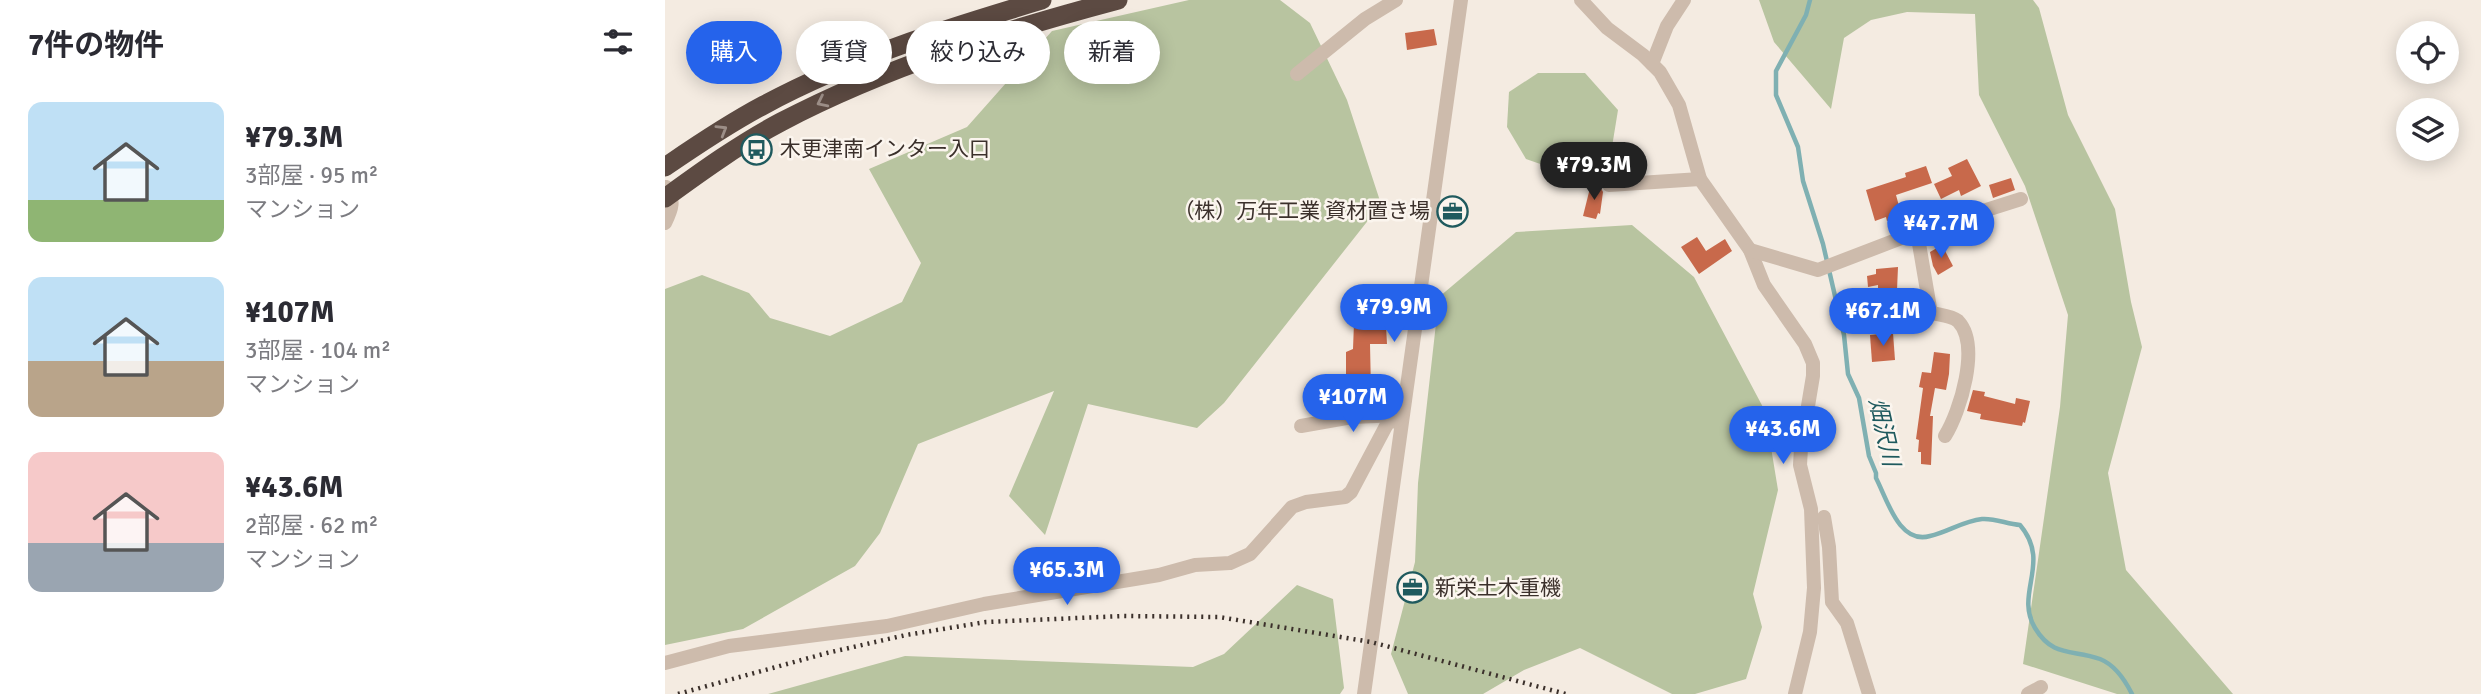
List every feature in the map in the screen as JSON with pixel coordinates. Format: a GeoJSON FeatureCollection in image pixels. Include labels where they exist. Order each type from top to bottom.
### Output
{"type":"FeatureCollection","features":[{"type":"Feature","properties":{"kind":"highway"},"geometry":{"type":"LineString","coordinates":[[665,167],[764,105],[839,70],[931,34],[1042,0]]}},
{"type":"Feature","properties":{"kind":"highway"},"geometry":{"type":"LineString","coordinates":[[667,193],[779,123],[851,88],[997,34],[1118,0]]}},
{"type":"Feature","properties":{"kind":"street"},"geometry":{"type":"LineString","coordinates":[[1297,74],[1365,19],[1396,0]]}},
{"type":"Feature","properties":{"kind":"street"},"geometry":{"type":"LineString","coordinates":[[1364,694],[1461,0]]}},
{"type":"Feature","properties":{"kind":"street"},"geometry":{"type":"LineString","coordinates":[[1581,0],[1607,28],[1660,72],[1679,105],[1700,179],[1750,250],[1764,285],[1805,344],[1813,363],[1800,465],[1811,509],[1814,588],[1810,632],[1795,694]]}},
{"type":"Feature","properties":{"kind":"street"},"geometry":{"type":"LineString","coordinates":[[1652,64],[1660,40],[1684,0]]}},
{"type":"Feature","properties":{"kind":"street"},"geometry":{"type":"LineString","coordinates":[[1609,185],[1700,179]]}},
{"type":"Feature","properties":{"kind":"street"},"geometry":{"type":"LineString","coordinates":[[665,223],[672,208],[667,193]]}},
{"type":"Feature","properties":{"kind":"street"},"geometry":{"type":"LineString","coordinates":[[1750,250],[1818,270],[1917,232],[2021,199]]}},
{"type":"Feature","properties":{"kind":"street"},"geometry":{"type":"LineString","coordinates":[[1917,232],[1930,309],[1932,313],[1956,319],[1964,330],[1967,343],[1963,390],[1956,419],[1945,436]]}},
{"type":"Feature","properties":{"kind":"street"},"geometry":{"type":"LineString","coordinates":[[1346,399],[1402,414]]}},
{"type":"Feature","properties":{"kind":"street"},"geometry":{"type":"LineString","coordinates":[[1301,426],[1352,417],[1402,414]]}},
{"type":"Feature","properties":{"kind":"street"},"geometry":{"type":"LineString","coordinates":[[665,663],[729,646],[887,626],[983,604],[1159,575],[1195,565],[1230,563],[1250,554],[1293,507],[1306,502],[1345,497],[1351,492],[1386,426],[1402,414]]}},
{"type":"Feature","properties":{"kind":"street"},"geometry":{"type":"LineString","coordinates":[[1824,516],[1829,547],[1832,602],[1847,623],[1869,694]]}},
{"type":"Feature","properties":{"kind":"green space"},"geometry":{"type":"Polygon","coordinates":[[[1189,0],[1280,0],[1310,23],[1347,100],[1381,204],[1224,403],[1197,428],[1088,404],[1045,535],[1009,496],[1054,391],[918,444],[880,533],[855,566],[743,629],[665,645],[665,289],[702,275],[749,293],[770,318],[830,336],[902,302],[921,263],[869,169],[967,127],[1005,84],[1050,84],[1052,31],[1064,28],[1064,84],[1160,84],[1160,21],[1096,21],[1189,0]]]}},
{"type":"Feature","properties":{"kind":"green space"},"geometry":{"type":"Polygon","coordinates":[[[1759,0],[2033,0],[2039,8],[2068,115],[2115,209],[2131,302],[2142,347],[2108,473],[2126,570],[2233,694],[2117,694],[2023,664],[2060,407],[2068,315],[2025,186],[1979,95],[1975,14],[1907,12],[1871,20],[1844,38],[1831,109],[1774,42],[1759,0]]]}},
{"type":"Feature","properties":{"kind":"green space"},"geometry":{"type":"Polygon","coordinates":[[[1538,73],[1585,73],[1618,110],[1611,153],[1566,173],[1526,159],[1507,127],[1509,92],[1538,73]]]}},
{"type":"Feature","properties":{"kind":"green space"},"geometry":{"type":"Polygon","coordinates":[[[1632,225],[1694,277],[1765,411],[1778,490],[1753,594],[1762,627],[1746,679],[1695,694],[1672,694],[1580,648],[1524,670],[1483,694],[1408,694],[1391,654],[1415,562],[1418,483],[1439,297],[1516,232],[1632,225]]]}},
{"type":"Feature","properties":{"kind":"green space"},"geometry":{"type":"Polygon","coordinates":[[[1297,585],[1333,599],[1344,688],[1340,694],[768,694],[905,656],[1193,667],[1224,654],[1297,585]]]}},
{"type":"Feature","properties":{"kind":"building"},"geometry":{"type":"Polygon","coordinates":[[[1434,29],[1437,45],[1407,50],[1405,33],[1434,29]]]}},
{"type":"Feature","properties":{"kind":"building"},"geometry":{"type":"Polygon","coordinates":[[[1967,159],[1981,186],[1961,196],[1959,190],[1941,199],[1934,184],[1952,176],[1948,168],[1967,159]]]}},
{"type":"Feature","properties":{"kind":"building"},"geometry":{"type":"Polygon","coordinates":[[[1926,166],[1932,183],[1896,195],[1902,217],[1887,221],[1886,217],[1875,221],[1866,190],[1906,177],[1905,173],[1926,166]]]}},
{"type":"Feature","properties":{"kind":"building"},"geometry":{"type":"Polygon","coordinates":[[[2011,178],[2015,190],[1993,198],[1989,185],[2011,178]]]}},
{"type":"Feature","properties":{"kind":"building"},"geometry":{"type":"Polygon","coordinates":[[[1591,184],[1600,186],[1603,192],[1600,214],[1598,213],[1596,219],[1583,216],[1591,184]]]}},
{"type":"Feature","properties":{"kind":"building"},"geometry":{"type":"Polygon","coordinates":[[[1697,237],[1706,251],[1725,239],[1732,251],[1699,274],[1681,247],[1697,237]]]}},
{"type":"Feature","properties":{"kind":"building"},"geometry":{"type":"Polygon","coordinates":[[[1942,245],[1953,266],[1938,275],[1930,252],[1942,245]]]}},
{"type":"Feature","properties":{"kind":"building"},"geometry":{"type":"Polygon","coordinates":[[[1898,267],[1897,290],[1878,292],[1878,285],[1868,287],[1867,276],[1876,274],[1876,269],[1898,267]]]}},
{"type":"Feature","properties":{"kind":"building"},"geometry":{"type":"Polygon","coordinates":[[[1377,322],[1386,326],[1387,344],[1370,344],[1371,391],[1346,390],[1346,352],[1353,349],[1354,323],[1377,322]]]}},
{"type":"Feature","properties":{"kind":"building"},"geometry":{"type":"Polygon","coordinates":[[[1893,333],[1895,360],[1872,362],[1870,335],[1893,333]]]}},
{"type":"Feature","properties":{"kind":"building"},"geometry":{"type":"Polygon","coordinates":[[[1934,352],[1950,354],[1946,390],[1935,388],[1930,416],[1933,416],[1931,465],[1921,464],[1919,440],[1916,439],[1923,388],[1919,387],[1922,372],[1931,373],[1934,352]]]}},
{"type":"Feature","properties":{"kind":"building"},"geometry":{"type":"Polygon","coordinates":[[[1973,390],[1985,392],[1984,396],[2015,404],[2016,398],[2030,401],[2025,423],[2023,422],[2022,426],[1980,419],[1981,414],[1967,411],[1973,390]]]}},
{"type":"Feature","properties":{"kind":"waterway","name":"畑沢川"},"geometry":{"type":"LineString","coordinates":[[1810,0],[1806,15],[1776,71],[1776,95],[1798,147],[1803,181],[1823,244],[1844,335],[1848,374],[1859,398],[1869,456],[1876,478],[1902,527],[1919,537],[1982,519],[2020,525],[2033,552],[2028,602],[2035,628],[2042,638],[2056,648],[2100,659],[2110,665],[2132,694]]}},
{"type":"Feature","properties":{"kind":"railway"},"geometry":{"type":"LineString","coordinates":[[678,694],[827,653],[906,635],[986,622],[1124,616],[1219,617],[1371,642],[1566,694]]}},
{"type":"Feature","properties":{"kind":"place","name":"木更津南インター入口"},"geometry":{"type":"Point","coordinates":[757,149]}},
{"type":"Feature","properties":{"kind":"place","name":"（株）万年工業 資材置き場"},"geometry":{"type":"Point","coordinates":[1453,211]}},
{"type":"Feature","properties":{"kind":"place","name":"新栄土木重機"},"geometry":{"type":"Point","coordinates":[1412,588]}}]}
